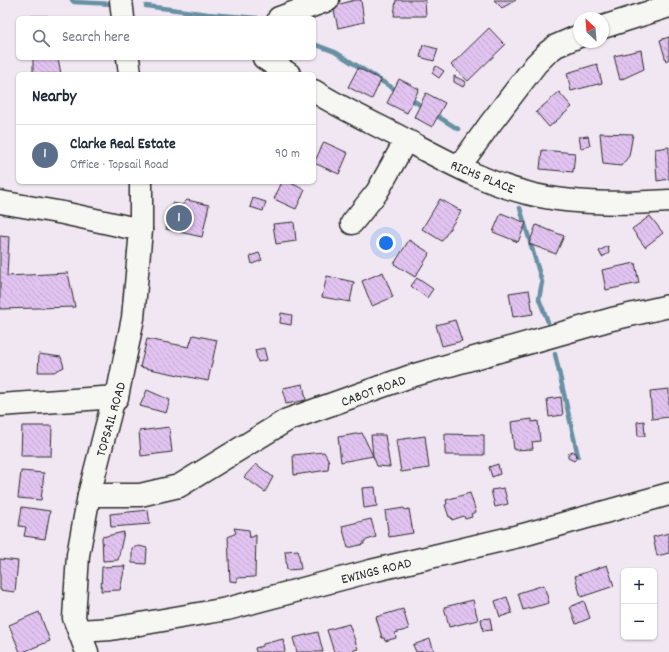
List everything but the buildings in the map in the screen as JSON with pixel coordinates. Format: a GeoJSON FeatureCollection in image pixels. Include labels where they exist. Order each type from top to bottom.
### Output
{"type":"FeatureCollection","features":[{"type":"Feature","properties":{"kind":"street"},"geometry":{"type":"LineString","coordinates":[[121,0],[123,16]]}},
{"type":"Feature","properties":{"kind":"street"},"geometry":{"type":"LineString","coordinates":[[284,16],[328,0]]}},
{"type":"Feature","properties":{"kind":"street"},"geometry":{"type":"LineString","coordinates":[[609,25],[669,6]]}},
{"type":"Feature","properties":{"kind":"street"},"geometry":{"type":"LineString","coordinates":[[459,167],[536,64],[556,46],[573,39]]}},
{"type":"Feature","properties":{"kind":"street"},"geometry":{"type":"LineString","coordinates":[[128,60],[130,72]]}},
{"type":"Feature","properties":{"kind":"street"},"geometry":{"type":"LineString","coordinates":[[267,60],[286,72]]}},
{"type":"Feature","properties":{"kind":"street","name":"RICHS PLACE"},"geometry":{"type":"LineString","coordinates":[[316,92],[459,167],[476,175],[528,194],[602,202],[647,203],[669,201]]}},
{"type":"Feature","properties":{"kind":"street"},"geometry":{"type":"LineString","coordinates":[[352,223],[370,203],[406,140]]}},
{"type":"Feature","properties":{"kind":"street","name":"TOPSAIL ROAD"},"geometry":{"type":"LineString","coordinates":[[87,652],[74,618],[78,555],[89,495],[112,405],[117,397],[134,318],[141,230],[141,184]]}},
{"type":"Feature","properties":{"kind":"street"},"geometry":{"type":"LineString","coordinates":[[0,202],[63,213],[141,230]]}},
{"type":"Feature","properties":{"kind":"street","name":"CABOT ROAD"},"geometry":{"type":"LineString","coordinates":[[89,495],[140,494],[179,486],[287,420],[411,376],[612,319],[669,306]]}},
{"type":"Feature","properties":{"kind":"street"},"geometry":{"type":"LineString","coordinates":[[0,405],[117,397]]}},
{"type":"Feature","properties":{"kind":"street","name":"EWINGS ROAD"},"geometry":{"type":"LineString","coordinates":[[79,631],[111,629],[227,609],[371,571],[523,535],[669,494]]}},
{"type":"Feature","properties":{"kind":"waterway"},"geometry":{"type":"LineString","coordinates":[[72,0],[74,2],[114,4]]}},
{"type":"Feature","properties":{"kind":"waterway"},"geometry":{"type":"LineString","coordinates":[[146,6],[232,16]]}},
{"type":"Feature","properties":{"kind":"waterway"},"geometry":{"type":"LineString","coordinates":[[316,45],[335,52],[399,92]]}},
{"type":"Feature","properties":{"kind":"waterway"},"geometry":{"type":"LineString","coordinates":[[409,98],[425,108]]}},
{"type":"Feature","properties":{"kind":"waterway"},"geometry":{"type":"LineString","coordinates":[[434,114],[458,129]]}},
{"type":"Feature","properties":{"kind":"waterway"},"geometry":{"type":"LineString","coordinates":[[520,208],[542,282],[539,299],[548,322]]}},
{"type":"Feature","properties":{"kind":"waterway"},"geometry":{"type":"LineString","coordinates":[[555,354],[578,456]]}},
{"type":"Feature","properties":{"kind":"place","name":"Clarke Real Estate"},"geometry":{"type":"Point","coordinates":[179,218]}}]}
